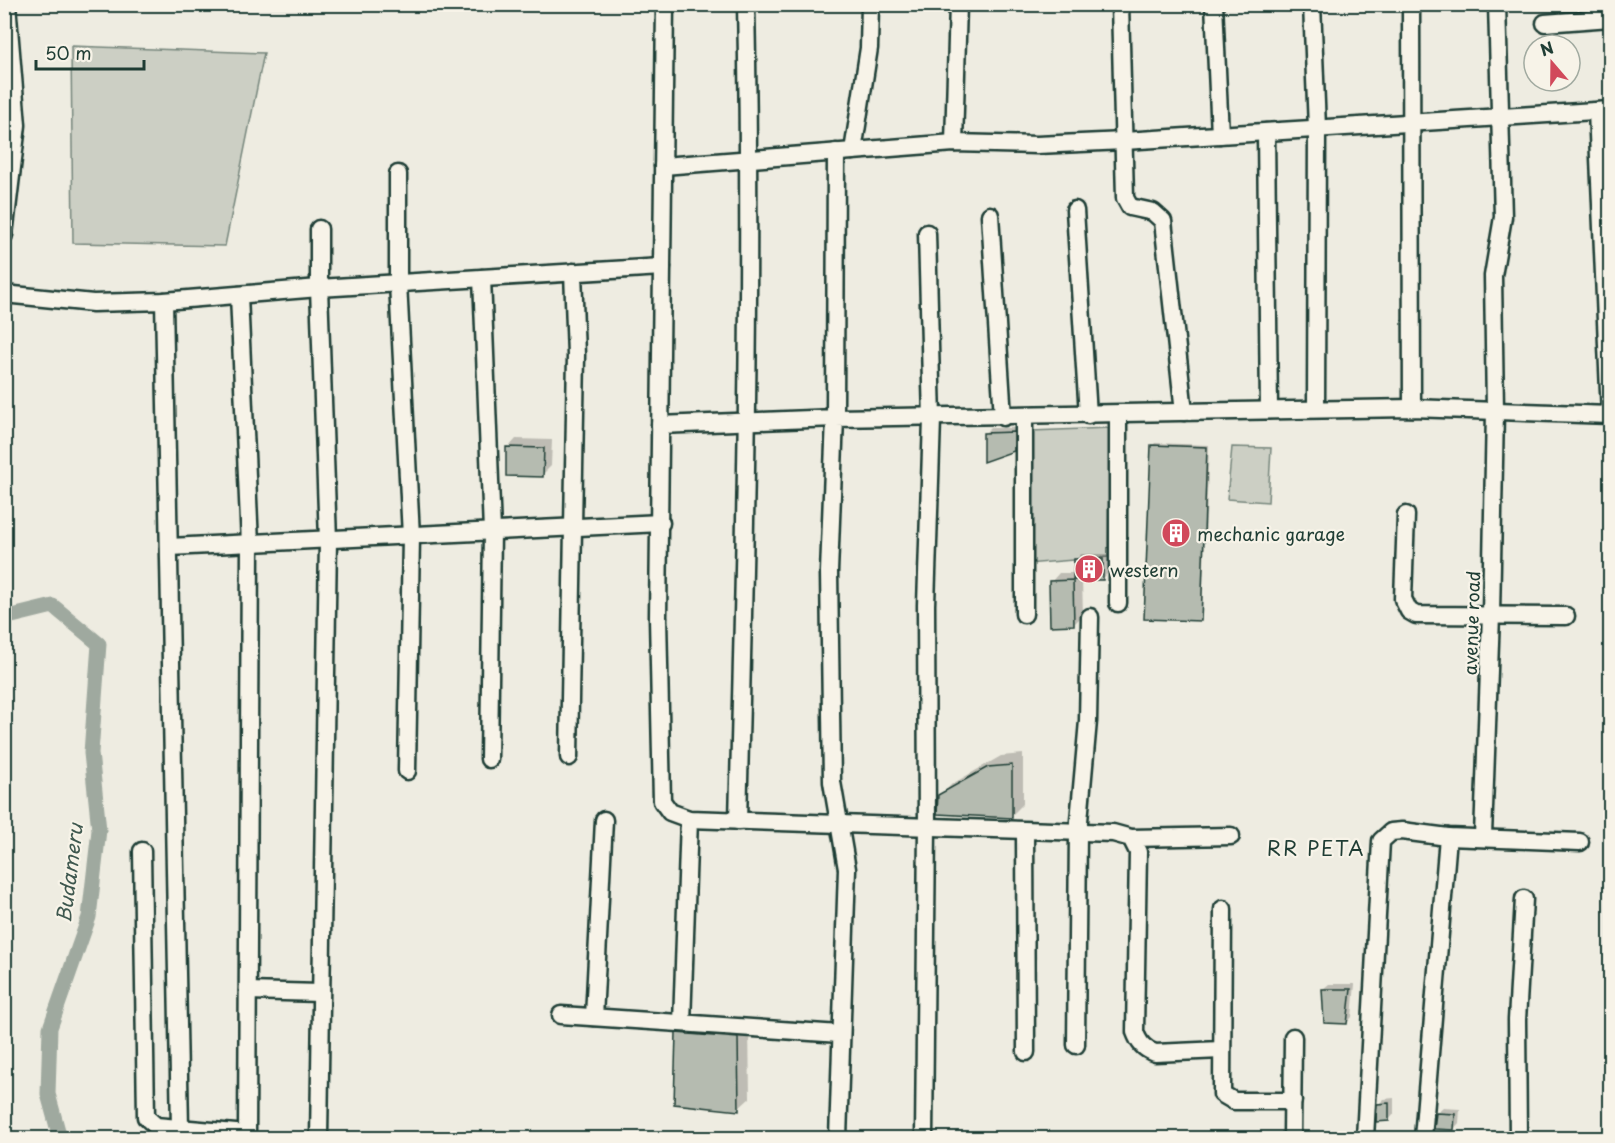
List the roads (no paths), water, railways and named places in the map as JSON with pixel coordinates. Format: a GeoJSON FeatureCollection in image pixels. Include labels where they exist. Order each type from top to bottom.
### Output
{"type":"FeatureCollection","features":[{"type":"Feature","properties":{"kind":"street"},"geometry":{"type":"LineString","coordinates":[[4,235],[16,144],[17,102],[7,4]]}},
{"type":"Feature","properties":{"kind":"street"},"geometry":{"type":"LineString","coordinates":[[665,4],[661,523],[658,618],[661,793],[666,808],[677,816],[689,819],[927,826],[1025,832],[1113,833],[1131,838],[1231,836]]}},
{"type":"Feature","properties":{"kind":"street"},"geometry":{"type":"LineString","coordinates":[[738,821],[748,422],[749,159],[746,4]]}},
{"type":"Feature","properties":{"kind":"street"},"geometry":{"type":"LineString","coordinates":[[838,1138],[847,869],[832,782],[829,572],[845,152],[869,48],[870,4]]}},
{"type":"Feature","properties":{"kind":"street"},"geometry":{"type":"LineString","coordinates":[[954,143],[958,4]]}},
{"type":"Feature","properties":{"kind":"street"},"geometry":{"type":"LineString","coordinates":[[1120,4],[1123,190],[1127,204],[1134,209],[1153,212],[1163,221],[1184,412]]}},
{"type":"Feature","properties":{"kind":"street"},"geometry":{"type":"LineString","coordinates":[[1214,4],[1220,135]]}},
{"type":"Feature","properties":{"kind":"street"},"geometry":{"type":"LineString","coordinates":[[1312,4],[1317,128],[1316,409]]}},
{"type":"Feature","properties":{"kind":"street"},"geometry":{"type":"LineString","coordinates":[[1411,4],[1412,408]]}},
{"type":"Feature","properties":{"kind":"street","name":"avenue road"},"geometry":{"type":"LineString","coordinates":[[1483,836],[1495,411],[1493,276],[1503,217],[1497,4]]}},
{"type":"Feature","properties":{"kind":"street"},"geometry":{"type":"LineString","coordinates":[[1545,23],[1611,18]]}},
{"type":"Feature","properties":{"kind":"street"},"geometry":{"type":"LineString","coordinates":[[660,425],[835,418],[932,419],[1316,409],[1412,408],[1610,415],[1604,111],[1124,141],[1037,145],[954,143],[663,166]]}},
{"type":"Feature","properties":{"kind":"street"},"geometry":{"type":"LineString","coordinates":[[1266,132],[1269,410]]}},
{"type":"Feature","properties":{"kind":"street"},"geometry":{"type":"LineString","coordinates":[[398,174],[398,283],[411,536],[407,771]]}},
{"type":"Feature","properties":{"kind":"street"},"geometry":{"type":"LineString","coordinates":[[1075,210],[1088,415]]}},
{"type":"Feature","properties":{"kind":"street"},"geometry":{"type":"LineString","coordinates":[[990,215],[1003,417]]}},
{"type":"Feature","properties":{"kind":"street"},"geometry":{"type":"LineString","coordinates":[[319,1138],[328,540],[319,288],[320,229]]}},
{"type":"Feature","properties":{"kind":"street"},"geometry":{"type":"LineString","coordinates":[[924,1138],[927,826],[926,604],[932,419],[927,233]]}},
{"type":"Feature","properties":{"kind":"street"},"geometry":{"type":"LineString","coordinates":[[4,294],[93,303],[164,301],[319,288],[662,267]]}},
{"type":"Feature","properties":{"kind":"street"},"geometry":{"type":"LineString","coordinates":[[569,757],[576,355],[573,272]]}},
{"type":"Feature","properties":{"kind":"street"},"geometry":{"type":"LineString","coordinates":[[482,278],[492,531],[489,759]]}},
{"type":"Feature","properties":{"kind":"street"},"geometry":{"type":"LineString","coordinates":[[142,851],[146,1112],[149,1122],[156,1126],[247,1136],[250,544],[239,295]]}},
{"type":"Feature","properties":{"kind":"street"},"geometry":{"type":"LineString","coordinates":[[164,301],[180,1128]]}},
{"type":"Feature","properties":{"kind":"street"},"geometry":{"type":"LineString","coordinates":[[1118,414],[1118,603]]}},
{"type":"Feature","properties":{"kind":"street"},"geometry":{"type":"LineString","coordinates":[[1024,416],[1024,615]]}},
{"type":"Feature","properties":{"kind":"street"},"geometry":{"type":"LineString","coordinates":[[1406,515],[1403,599],[1409,611],[1416,615],[1566,616]]}},
{"type":"Feature","properties":{"kind":"street"},"geometry":{"type":"LineString","coordinates":[[169,547],[661,523]]}},
{"type":"Feature","properties":{"kind":"street"},"geometry":{"type":"LineString","coordinates":[[1076,1045],[1078,832],[1088,721],[1090,617]]}},
{"type":"Feature","properties":{"kind":"street"},"geometry":{"type":"LineString","coordinates":[[682,1023],[689,819]]}},
{"type":"Feature","properties":{"kind":"street"},"geometry":{"type":"LineString","coordinates":[[594,1017],[604,820]]}},
{"type":"Feature","properties":{"kind":"street"},"geometry":{"type":"LineString","coordinates":[[1365,1138],[1381,841],[1392,832],[1402,831],[1448,837],[1483,836],[1580,842]]}},
{"type":"Feature","properties":{"kind":"street"},"geometry":{"type":"LineString","coordinates":[[1025,832],[1026,1052]]}},
{"type":"Feature","properties":{"kind":"street"},"geometry":{"type":"LineString","coordinates":[[1423,1138],[1448,837]]}},
{"type":"Feature","properties":{"kind":"street"},"geometry":{"type":"LineString","coordinates":[[1131,838],[1138,852],[1135,1032],[1137,1039],[1146,1050],[1155,1053],[1221,1050]]}},
{"type":"Feature","properties":{"kind":"street"},"geometry":{"type":"LineString","coordinates":[[1518,1138],[1517,1020],[1524,898]]}},
{"type":"Feature","properties":{"kind":"street"},"geometry":{"type":"LineString","coordinates":[[1223,909],[1221,1088],[1226,1099],[1293,1101]]}},
{"type":"Feature","properties":{"kind":"street"},"geometry":{"type":"LineString","coordinates":[[248,991],[320,993]]}},
{"type":"Feature","properties":{"kind":"street"},"geometry":{"type":"LineString","coordinates":[[561,1015],[840,1034]]}},
{"type":"Feature","properties":{"kind":"street"},"geometry":{"type":"LineString","coordinates":[[1292,1138],[1293,1037]]}},
{"type":"Feature","properties":{"kind":"waterway","name":"Budameru"},"geometry":{"type":"LineString","coordinates":[[4,618],[53,606],[99,644],[91,753],[99,830],[89,917],[50,1028],[48,1094],[60,1138]]}},
{"type":"Feature","properties":{"kind":"place","name":"mechanic garage"},"geometry":{"type":"Point","coordinates":[1176,533]}},
{"type":"Feature","properties":{"kind":"place","name":"western"},"geometry":{"type":"Point","coordinates":[1089,569]}},
{"type":"Feature","properties":{"kind":"district","name":"RR PETA"},"geometry":{"type":"Point","coordinates":[1316,848]}}]}
